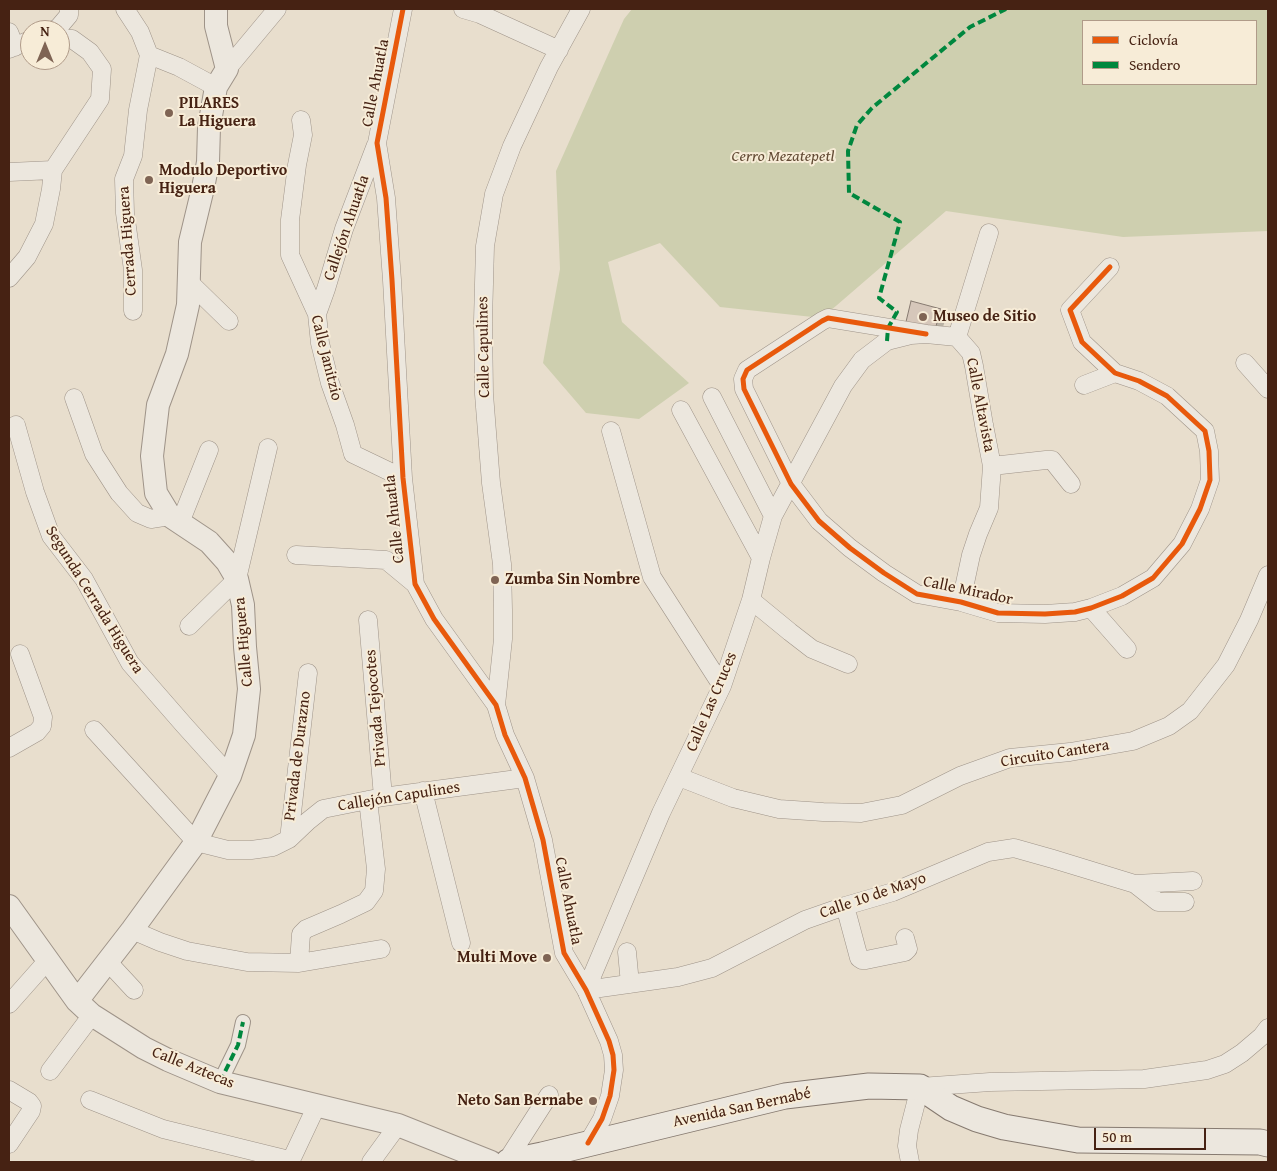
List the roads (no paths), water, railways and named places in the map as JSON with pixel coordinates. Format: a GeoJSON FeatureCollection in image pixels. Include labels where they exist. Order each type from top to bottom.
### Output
{"type":"FeatureCollection","features":[{"type":"Feature","properties":{"kind":"main road","name":"Avenida San Bernabé"},"geometry":{"type":"LineString","coordinates":[[507,1162],[542,1159],[588,1143],[785,1096],[868,1086],[920,1087]]}},
{"type":"Feature","properties":{"kind":"main road"},"geometry":{"type":"LineString","coordinates":[[920,1087],[951,1108],[977,1119],[1004,1127],[1078,1140],[1260,1142],[1268,1144]]}},
{"type":"Feature","properties":{"kind":"street"},"geometry":{"type":"LineString","coordinates":[[65,20],[69,15],[69,9]]}},
{"type":"Feature","properties":{"kind":"street"},"geometry":{"type":"LineString","coordinates":[[125,9],[140,32],[150,54],[179,67],[221,78],[277,9]]}},
{"type":"Feature","properties":{"kind":"street","name":"Calle Higuera"},"geometry":{"type":"LineString","coordinates":[[84,1008],[108,962],[196,842],[230,776],[244,735],[249,690],[243,605],[237,579],[227,562],[209,542],[175,519],[156,493],[152,456],[158,405],[176,354],[188,305],[190,242],[208,162],[209,127],[221,78],[216,9]]}},
{"type":"Feature","properties":{"kind":"street","name":"Calle Ahuatla"},"geometry":{"type":"LineString","coordinates":[[404,9],[377,142],[386,207],[403,478],[415,584],[434,619],[496,705],[505,735],[525,778],[543,840],[564,953],[586,990]]}},
{"type":"Feature","properties":{"kind":"street"},"geometry":{"type":"LineString","coordinates":[[463,9],[480,14],[558,50]]}},
{"type":"Feature","properties":{"kind":"street","name":"Calle Capulines"},"geometry":{"type":"LineString","coordinates":[[496,705],[503,639],[502,564],[491,483],[484,394],[485,246],[494,194],[512,146],[558,50],[581,9]]}},
{"type":"Feature","properties":{"kind":"street"},"geometry":{"type":"LineString","coordinates":[[9,278],[27,257],[44,224],[54,170],[100,99],[102,69],[90,52],[70,39]]}},
{"type":"Feature","properties":{"kind":"street","name":"Cerrada Higuera"},"geometry":{"type":"LineString","coordinates":[[133,311],[133,270],[124,179],[132,156],[138,110],[150,54]]}},
{"type":"Feature","properties":{"kind":"street","name":"Calle Janitzio"},"geometry":{"type":"LineString","coordinates":[[301,120],[303,135],[290,220],[290,255],[317,314],[320,343],[330,383],[353,454],[403,478]]}},
{"type":"Feature","properties":{"kind":"street","name":"Callejón Ahuatla"},"geometry":{"type":"LineString","coordinates":[[317,314],[344,229],[377,142]]}},
{"type":"Feature","properties":{"kind":"street"},"geometry":{"type":"LineString","coordinates":[[9,172],[54,170]]}},
{"type":"Feature","properties":{"kind":"street","name":"Calle Altavista"},"geometry":{"type":"LineString","coordinates":[[960,602],[971,555],[990,508],[992,466],[971,352],[958,337],[989,233]]}},
{"type":"Feature","properties":{"kind":"street","name":"Calle Mirador"},"geometry":{"type":"LineString","coordinates":[[791,484],[819,521],[850,548],[884,573],[918,594],[960,602],[998,613],[1045,614],[1075,612],[1122,596],[1153,578],[1182,544],[1200,509],[1210,480],[1209,451],[1205,431],[1167,396],[1139,381],[1115,373],[1082,342],[1070,310],[1110,267]]}},
{"type":"Feature","properties":{"kind":"street"},"geometry":{"type":"LineString","coordinates":[[189,282],[229,321]]}},
{"type":"Feature","properties":{"kind":"street"},"geometry":{"type":"LineString","coordinates":[[791,484],[744,389],[743,379],[747,370],[822,320],[828,318],[926,334]]}},
{"type":"Feature","properties":{"kind":"street","name":"Calle Las Cruces"},"geometry":{"type":"LineString","coordinates":[[586,990],[661,813],[722,686],[751,600],[773,516],[843,386],[862,360],[887,341],[911,335],[926,334],[958,337]]}},
{"type":"Feature","properties":{"kind":"street"},"geometry":{"type":"LineString","coordinates":[[1245,363],[1268,389]]}},
{"type":"Feature","properties":{"kind":"street"},"geometry":{"type":"LineString","coordinates":[[1084,385],[1115,373]]}},
{"type":"Feature","properties":{"kind":"street"},"geometry":{"type":"LineString","coordinates":[[712,397],[773,516]]}},
{"type":"Feature","properties":{"kind":"street"},"geometry":{"type":"LineString","coordinates":[[74,398],[94,454],[119,493],[138,513],[151,519],[175,519],[209,450]]}},
{"type":"Feature","properties":{"kind":"street"},"geometry":{"type":"LineString","coordinates":[[681,410],[761,558]]}},
{"type":"Feature","properties":{"kind":"street","name":"Segunda Cerrada Higuera"},"geometry":{"type":"LineString","coordinates":[[16,425],[35,492],[51,536],[84,579],[130,663],[230,776]]}},
{"type":"Feature","properties":{"kind":"street"},"geometry":{"type":"LineString","coordinates":[[611,431],[652,577],[722,686]]}},
{"type":"Feature","properties":{"kind":"street"},"geometry":{"type":"LineString","coordinates":[[189,626],[237,579],[268,448]]}},
{"type":"Feature","properties":{"kind":"street","name":"Calle Altavista"},"geometry":{"type":"LineString","coordinates":[[992,466],[1052,460],[1071,484]]}},
{"type":"Feature","properties":{"kind":"street"},"geometry":{"type":"LineString","coordinates":[[296,555],[386,560],[415,584]]}},
{"type":"Feature","properties":{"kind":"street","name":"Circuito Cantera"},"geometry":{"type":"LineString","coordinates":[[679,777],[733,798],[779,809],[861,813],[902,805],[960,776],[1010,758],[1070,752],[1133,741],[1169,726],[1190,710],[1226,665],[1249,620],[1268,575]]}},
{"type":"Feature","properties":{"kind":"street"},"geometry":{"type":"LineString","coordinates":[[751,600],[812,648],[848,664]]}},
{"type":"Feature","properties":{"kind":"street"},"geometry":{"type":"LineString","coordinates":[[1091,608],[1127,648]]}},
{"type":"Feature","properties":{"kind":"street","name":"Privada Tejocotes"},"geometry":{"type":"LineString","coordinates":[[299,963],[301,934],[306,929],[366,902],[374,891],[376,869],[376,798],[368,620]]}},
{"type":"Feature","properties":{"kind":"street"},"geometry":{"type":"LineString","coordinates":[[9,748],[37,732],[42,726],[43,717],[20,654]]}},
{"type":"Feature","properties":{"kind":"street","name":"Privada de Durazno"},"geometry":{"type":"LineString","coordinates":[[289,839],[308,673]]}},
{"type":"Feature","properties":{"kind":"street"},"geometry":{"type":"LineString","coordinates":[[94,730],[196,842]]}},
{"type":"Feature","properties":{"kind":"street","name":"Callejón Capulines"},"geometry":{"type":"LineString","coordinates":[[196,842],[228,850],[251,850],[273,847],[289,839],[323,810],[376,798],[525,778]]}},
{"type":"Feature","properties":{"kind":"street"},"geometry":{"type":"LineString","coordinates":[[423,791],[461,943]]}},
{"type":"Feature","properties":{"kind":"street","name":"Calle 10 de Mayo"},"geometry":{"type":"LineString","coordinates":[[586,990],[678,977],[712,968],[805,920],[894,892],[988,852],[1014,848],[1053,858],[1135,884],[1193,881]]}},
{"type":"Feature","properties":{"kind":"street"},"geometry":{"type":"LineString","coordinates":[[1135,884],[1158,902],[1185,902]]}},
{"type":"Feature","properties":{"kind":"street","name":"Calle Aztecas"},"geometry":{"type":"LineString","coordinates":[[9,906],[84,1008],[144,1048],[220,1082],[398,1125],[491,1162]]}},
{"type":"Feature","properties":{"kind":"street"},"geometry":{"type":"LineString","coordinates":[[845,906],[859,958],[862,960],[905,952],[908,948],[905,938]]}},
{"type":"Feature","properties":{"kind":"street"},"geometry":{"type":"LineString","coordinates":[[132,930],[187,951],[247,962],[299,963],[381,948]]}},
{"type":"Feature","properties":{"kind":"street"},"geometry":{"type":"LineString","coordinates":[[628,952],[630,984]]}},
{"type":"Feature","properties":{"kind":"street"},"geometry":{"type":"LineString","coordinates":[[9,1004],[48,960]]}},
{"type":"Feature","properties":{"kind":"street"},"geometry":{"type":"LineString","coordinates":[[108,962],[134,990]]}},
{"type":"Feature","properties":{"kind":"street"},"geometry":{"type":"LineString","coordinates":[[586,990],[609,1040],[614,1070],[610,1096],[602,1119],[588,1143]]}},
{"type":"Feature","properties":{"kind":"street"},"geometry":{"type":"LineString","coordinates":[[50,1071],[84,1008]]}},
{"type":"Feature","properties":{"kind":"street"},"geometry":{"type":"LineString","coordinates":[[220,1082],[238,1045],[243,1022]]}},
{"type":"Feature","properties":{"kind":"street"},"geometry":{"type":"LineString","coordinates":[[910,1162],[907,1146],[908,1130],[920,1087],[990,1082],[1144,1079],[1207,1070],[1225,1064],[1242,1053],[1262,1036],[1268,1028]]}},
{"type":"Feature","properties":{"kind":"street"},"geometry":{"type":"LineString","coordinates":[[9,1090],[30,1102],[32,1106],[31,1111],[9,1144]]}},
{"type":"Feature","properties":{"kind":"street"},"geometry":{"type":"LineString","coordinates":[[507,1162],[549,1095]]}},
{"type":"Feature","properties":{"kind":"street"},"geometry":{"type":"LineString","coordinates":[[90,1100],[163,1128],[285,1159],[293,1156],[317,1105]]}},
{"type":"Feature","properties":{"kind":"street"},"geometry":{"type":"LineString","coordinates":[[371,1162],[398,1125]]}},
{"type":"Feature","properties":{"kind":"place","name":"PILARES La Higuera"},"geometry":{"type":"Point","coordinates":[169,113]}},
{"type":"Feature","properties":{"kind":"place","name":"Modulo Deportivo Higuera"},"geometry":{"type":"Point","coordinates":[149,180]}},
{"type":"Feature","properties":{"kind":"place","name":"Museo de Sitio"},"geometry":{"type":"Point","coordinates":[923,317]}},
{"type":"Feature","properties":{"kind":"place","name":"Zumba Sin Nombre"},"geometry":{"type":"Point","coordinates":[495,580]}},
{"type":"Feature","properties":{"kind":"place","name":"Multi Move"},"geometry":{"type":"Point","coordinates":[547,958]}},
{"type":"Feature","properties":{"kind":"place","name":"Neto San Bernabe"},"geometry":{"type":"Point","coordinates":[593,1101]}},
{"type":"Feature","properties":{"kind":"park label","name":"Cerro Mezatepetl"},"geometry":{"type":"Point","coordinates":[783,157]}}]}
